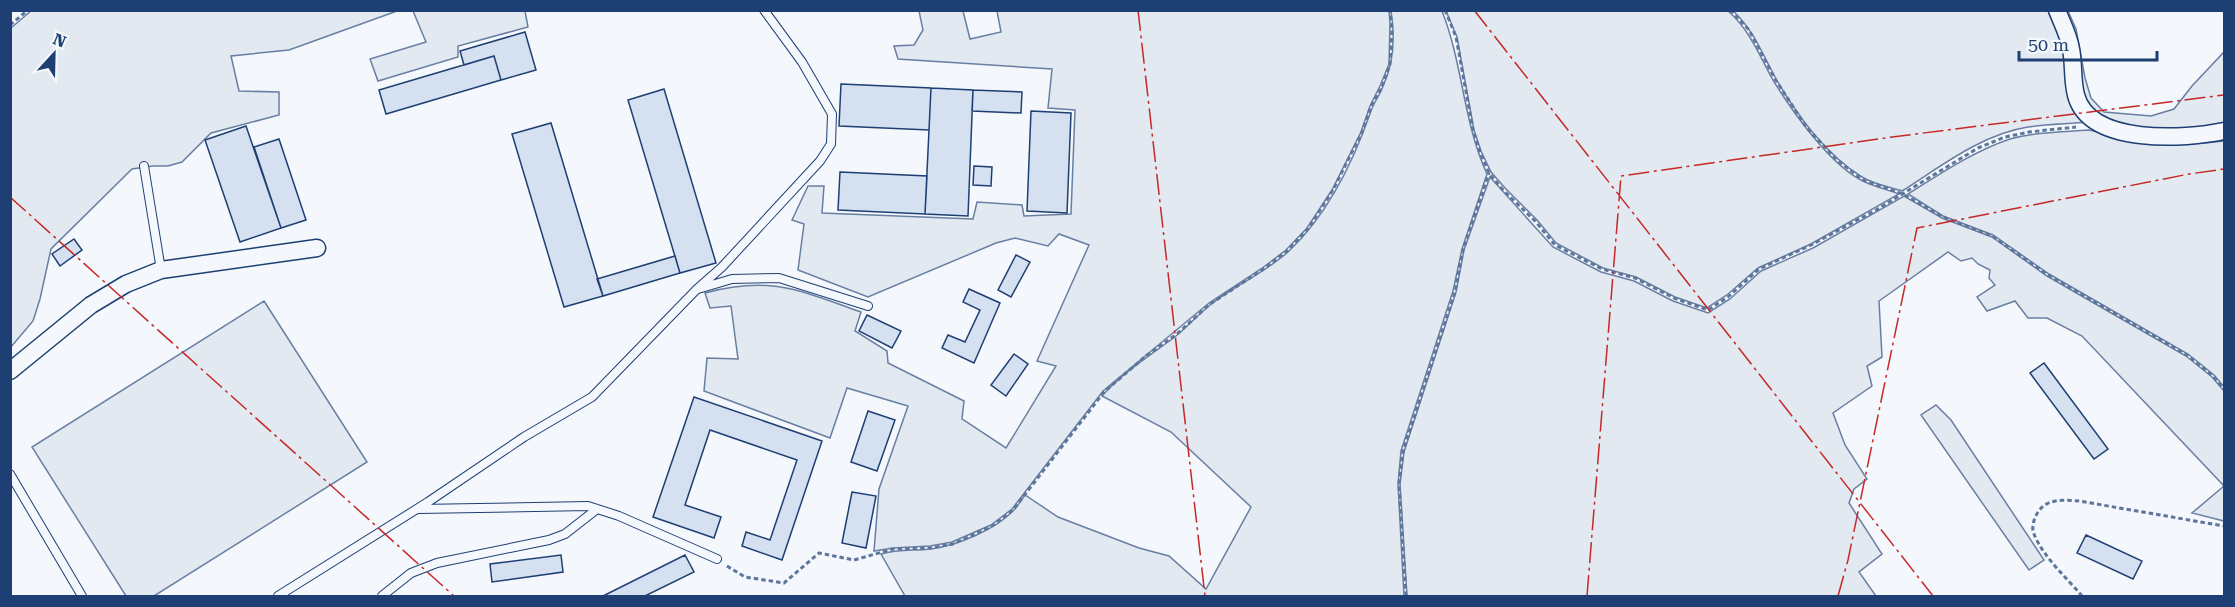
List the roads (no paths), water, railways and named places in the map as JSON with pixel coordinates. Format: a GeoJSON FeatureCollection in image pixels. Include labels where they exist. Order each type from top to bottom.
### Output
{"type":"FeatureCollection","features":[{"type":"Feature","properties":{"kind":"street"},"geometry":{"type":"LineString","coordinates":[[2057,10],[2071,49],[2076,96],[2090,117],[2099,124],[2133,133],[2173,138],[2224,131]]}},
{"type":"Feature","properties":{"kind":"street"},"geometry":{"type":"LineString","coordinates":[[10,370],[91,305],[126,284],[161,270],[317,248]]}},
{"type":"Feature","properties":{"kind":"lane"},"geometry":{"type":"LineString","coordinates":[[278,597],[417,509],[524,437],[592,397],[697,289],[722,267],[820,161],[831,144],[832,114],[802,62],[764,10]]}},
{"type":"Feature","properties":{"kind":"lane"},"geometry":{"type":"LineString","coordinates":[[144,166],[161,270]]}},
{"type":"Feature","properties":{"kind":"lane"},"geometry":{"type":"LineString","coordinates":[[697,289],[732,279],[779,278],[868,306]]}},
{"type":"Feature","properties":{"kind":"lane"},"geometry":{"type":"LineString","coordinates":[[10,474],[82,597]]}},
{"type":"Feature","properties":{"kind":"lane"},"geometry":{"type":"LineString","coordinates":[[417,509],[588,506],[619,516],[717,559]]}},
{"type":"Feature","properties":{"kind":"lane"},"geometry":{"type":"LineString","coordinates":[[382,597],[411,573],[437,562],[549,540],[565,534],[597,508]]}}]}
